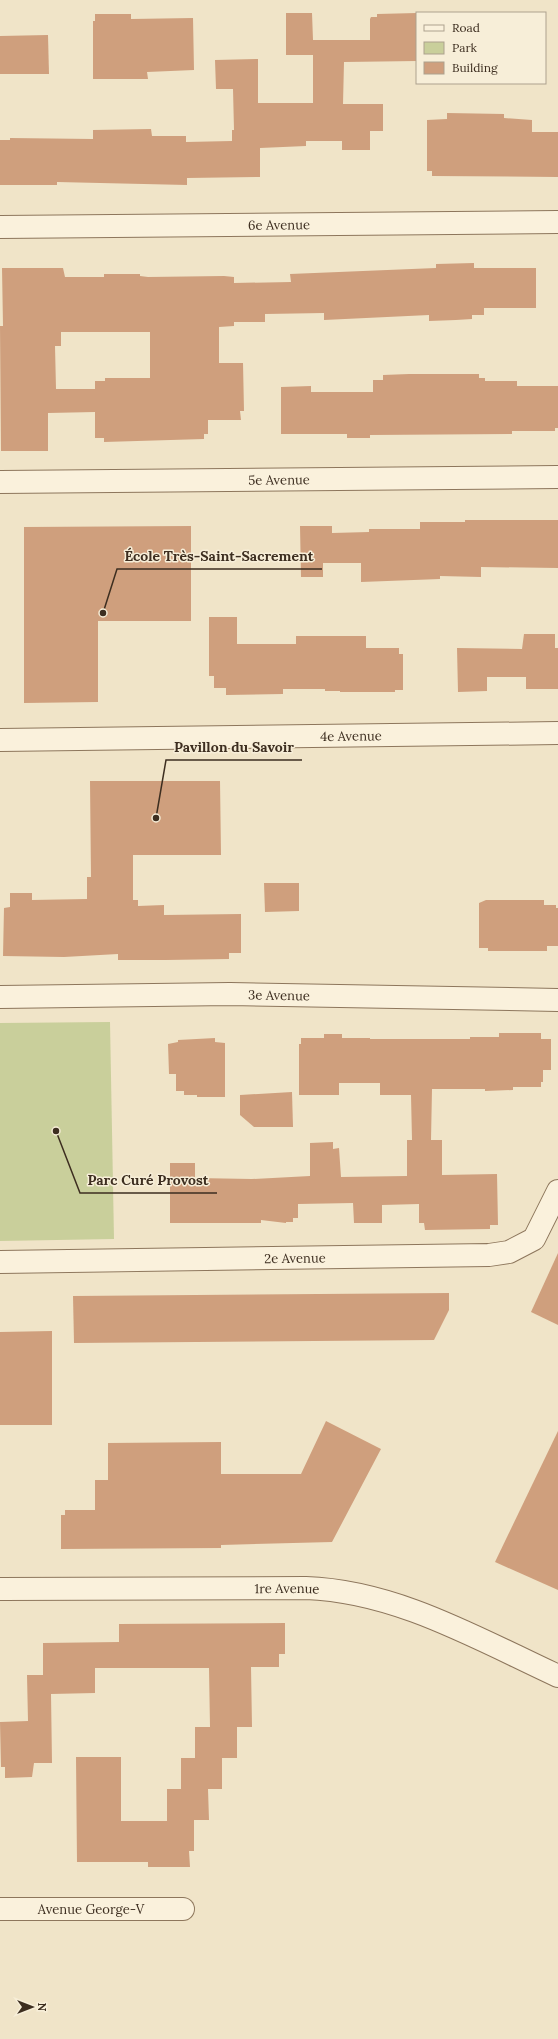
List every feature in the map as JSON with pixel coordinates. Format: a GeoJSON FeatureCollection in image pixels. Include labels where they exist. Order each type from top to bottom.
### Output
{"type":"FeatureCollection","features":[{"type":"Feature","properties":{"kind":"street","name":"6e Avenue"},"geometry":{"type":"LineString","coordinates":[[0,227],[558,222]]}},
{"type":"Feature","properties":{"kind":"street","name":"5e Avenue"},"geometry":{"type":"LineString","coordinates":[[0,482],[558,477]]}},
{"type":"Feature","properties":{"kind":"street","name":"4e Avenue"},"geometry":{"type":"LineString","coordinates":[[0,740],[558,733]]}},
{"type":"Feature","properties":{"kind":"street","name":"3e Avenue"},"geometry":{"type":"LineString","coordinates":[[0,997],[230,994],[558,1000]]}},
{"type":"Feature","properties":{"kind":"street","name":"2e Avenue"},"geometry":{"type":"LineString","coordinates":[[0,1262],[489,1255],[509,1252],[534,1239],[558,1191]]}},
{"type":"Feature","properties":{"kind":"street","name":"1re Avenue"},"geometry":{"type":"LineString","coordinates":[[0,1589],[306,1588],[343,1591],[381,1600],[412,1610],[558,1676]]}},
{"type":"Feature","properties":{"kind":"street","name":"Avenue George-V"},"geometry":{"type":"LineString","coordinates":[[0,1909],[183,1909]]}},
{"type":"Feature","properties":{"kind":"green space"},"geometry":{"type":"Polygon","coordinates":[[[110,1022],[114,1239],[0,1241],[0,1023],[110,1022]]]}},
{"type":"Feature","properties":{"kind":"building"},"geometry":{"type":"Polygon","coordinates":[[[286,13],[312,13],[313,40],[370,40],[371,17],[377,17],[377,14],[416,13],[416,61],[344,62],[343,104],[383,104],[383,131],[370,131],[370,150],[342,150],[342,141],[306,141],[306,146],[260,148],[260,177],[187,178],[187,185],[57,182],[57,185],[0,185],[0,140],[10,140],[10,138],[93,139],[93,130],[151,129],[152,136],[186,136],[186,142],[232,141],[232,130],[234,130],[233,89],[216,89],[215,60],[258,59],[258,103],[313,103],[313,55],[286,55],[286,13]]]}},
{"type":"Feature","properties":{"kind":"building"},"geometry":{"type":"Polygon","coordinates":[[[95,14],[131,14],[131,19],[193,18],[194,70],[147,72],[148,79],[93,79],[93,21],[95,21],[95,14]]]}},
{"type":"Feature","properties":{"kind":"building"},"geometry":{"type":"Polygon","coordinates":[[[48,35],[49,74],[0,74],[0,36],[48,35]]]}},
{"type":"Feature","properties":{"kind":"building"},"geometry":{"type":"Polygon","coordinates":[[[447,113],[504,114],[504,118],[532,120],[532,132],[558,132],[558,177],[432,176],[432,171],[427,171],[427,120],[447,119],[447,113]]]}},
{"type":"Feature","properties":{"kind":"building"},"geometry":{"type":"Polygon","coordinates":[[[474,263],[474,268],[536,268],[536,308],[484,308],[484,315],[472,315],[472,319],[456,320],[429,321],[429,315],[324,320],[324,313],[265,314],[265,322],[234,322],[234,326],[219,327],[219,363],[243,363],[244,411],[240,411],[241,420],[208,420],[208,434],[204,434],[204,439],[104,442],[104,438],[95,438],[95,412],[48,413],[48,451],[1,451],[0,326],[3,326],[2,268],[63,268],[65,277],[104,277],[104,274],[140,274],[140,276],[148,277],[224,276],[234,277],[234,283],[291,282],[290,274],[436,268],[436,264],[474,263]],[[61,332],[61,346],[55,346],[56,389],[95,389],[95,381],[105,381],[105,378],[150,378],[150,332],[61,332]]]}},
{"type":"Feature","properties":{"kind":"building"},"geometry":{"type":"Polygon","coordinates":[[[479,374],[479,378],[485,378],[485,381],[517,381],[517,386],[558,386],[558,428],[555,428],[555,431],[512,431],[512,434],[370,435],[370,438],[347,438],[347,434],[281,434],[281,387],[311,386],[311,392],[373,392],[373,380],[383,380],[383,375],[479,374]]]}},
{"type":"Feature","properties":{"kind":"building"},"geometry":{"type":"Polygon","coordinates":[[[465,520],[558,520],[558,568],[481,567],[481,577],[440,576],[440,579],[361,582],[361,563],[323,563],[323,577],[301,577],[300,526],[332,526],[332,533],[369,532],[369,529],[420,529],[420,522],[465,522],[465,520]]]}},
{"type":"Feature","properties":{"kind":"building"},"geometry":{"type":"Polygon","coordinates":[[[191,526],[191,621],[98,621],[98,702],[24,703],[24,527],[191,526]]]}},
{"type":"Feature","properties":{"kind":"building"},"geometry":{"type":"Polygon","coordinates":[[[209,617],[237,617],[237,644],[296,644],[296,636],[366,636],[366,648],[399,648],[399,654],[403,654],[403,690],[395,690],[395,692],[340,692],[325,691],[325,689],[283,689],[283,694],[226,695],[226,688],[214,688],[214,676],[209,676],[209,617]]]}},
{"type":"Feature","properties":{"kind":"building"},"geometry":{"type":"Polygon","coordinates":[[[524,634],[555,634],[555,648],[558,648],[558,689],[526,689],[526,677],[487,677],[487,691],[458,692],[457,648],[522,649],[524,634]]]}},
{"type":"Feature","properties":{"kind":"building"},"geometry":{"type":"Polygon","coordinates":[[[90,781],[220,781],[221,855],[133,855],[133,900],[138,900],[138,906],[164,905],[164,915],[241,914],[241,953],[229,953],[229,959],[166,960],[118,960],[118,954],[64,957],[3,956],[4,908],[10,907],[10,893],[32,893],[32,900],[87,899],[87,877],[91,877],[90,781]]]}},
{"type":"Feature","properties":{"kind":"building"},"geometry":{"type":"Polygon","coordinates":[[[264,883],[299,883],[299,911],[265,912],[264,883]]]}},
{"type":"Feature","properties":{"kind":"building"},"geometry":{"type":"Polygon","coordinates":[[[486,900],[544,900],[544,905],[556,905],[556,908],[558,908],[558,946],[547,946],[547,951],[488,951],[488,948],[479,948],[479,903],[486,900]]]}},
{"type":"Feature","properties":{"kind":"building"},"geometry":{"type":"Polygon","coordinates":[[[499,1033],[541,1033],[541,1039],[551,1039],[551,1070],[543,1070],[543,1082],[541,1082],[541,1087],[513,1087],[513,1090],[485,1091],[485,1089],[432,1089],[431,1140],[442,1140],[442,1175],[497,1174],[498,1225],[490,1225],[490,1229],[425,1230],[424,1223],[419,1223],[419,1204],[382,1205],[382,1223],[354,1223],[353,1203],[298,1204],[298,1218],[293,1218],[293,1222],[286,1223],[261,1220],[261,1223],[170,1223],[170,1163],[195,1163],[195,1178],[252,1179],[310,1176],[310,1143],[333,1142],[333,1149],[339,1148],[341,1177],[407,1176],[407,1140],[412,1140],[411,1095],[380,1095],[380,1083],[339,1083],[339,1095],[299,1095],[299,1044],[301,1044],[301,1038],[324,1038],[324,1034],[342,1034],[342,1038],[470,1039],[470,1037],[499,1037],[499,1033]]]}},
{"type":"Feature","properties":{"kind":"building"},"geometry":{"type":"Polygon","coordinates":[[[215,1038],[215,1042],[225,1043],[225,1097],[197,1097],[197,1095],[184,1095],[184,1091],[176,1091],[176,1074],[169,1074],[168,1044],[178,1042],[178,1040],[215,1038]]]}},
{"type":"Feature","properties":{"kind":"building"},"geometry":{"type":"Polygon","coordinates":[[[292,1092],[293,1127],[254,1127],[240,1115],[240,1095],[292,1092]]]}},
{"type":"Feature","properties":{"kind":"building"},"geometry":{"type":"Polygon","coordinates":[[[558,1253],[558,1325],[531,1312],[558,1253]]]}},
{"type":"Feature","properties":{"kind":"building"},"geometry":{"type":"Polygon","coordinates":[[[449,1293],[449,1310],[434,1340],[74,1343],[73,1296],[449,1293]]]}},
{"type":"Feature","properties":{"kind":"building"},"geometry":{"type":"Polygon","coordinates":[[[52,1331],[52,1425],[0,1425],[0,1332],[52,1331]]]}},
{"type":"Feature","properties":{"kind":"building"},"geometry":{"type":"Polygon","coordinates":[[[326,1421],[381,1449],[332,1542],[221,1545],[221,1548],[61,1549],[61,1515],[65,1515],[65,1510],[95,1510],[95,1480],[108,1480],[108,1443],[221,1442],[221,1474],[301,1474],[326,1421]]]}},
{"type":"Feature","properties":{"kind":"building"},"geometry":{"type":"Polygon","coordinates":[[[558,1431],[558,1590],[495,1562],[558,1431]]]}},
{"type":"Feature","properties":{"kind":"building"},"geometry":{"type":"Polygon","coordinates":[[[285,1623],[285,1654],[279,1654],[279,1667],[251,1667],[252,1727],[237,1727],[237,1758],[222,1758],[222,1789],[208,1789],[209,1820],[194,1820],[194,1851],[189,1851],[190,1867],[148,1867],[148,1862],[77,1862],[76,1757],[121,1757],[121,1821],[167,1821],[167,1789],[181,1789],[181,1758],[195,1758],[195,1727],[210,1727],[209,1668],[95,1668],[95,1693],[51,1694],[52,1763],[34,1763],[32,1777],[5,1778],[5,1767],[1,1767],[0,1722],[28,1721],[27,1675],[43,1675],[43,1643],[119,1642],[119,1624],[285,1623]]]}},
{"type":"Feature","properties":{"kind":"place","name":"École Très-Saint-Sacrement"},"geometry":{"type":"Point","coordinates":[103,613]}},
{"type":"Feature","properties":{"kind":"place","name":"Pavillon du Savoir"},"geometry":{"type":"Point","coordinates":[156,818]}},
{"type":"Feature","properties":{"kind":"place","name":"Parc Curé Provost"},"geometry":{"type":"Point","coordinates":[56,1131]}}]}
